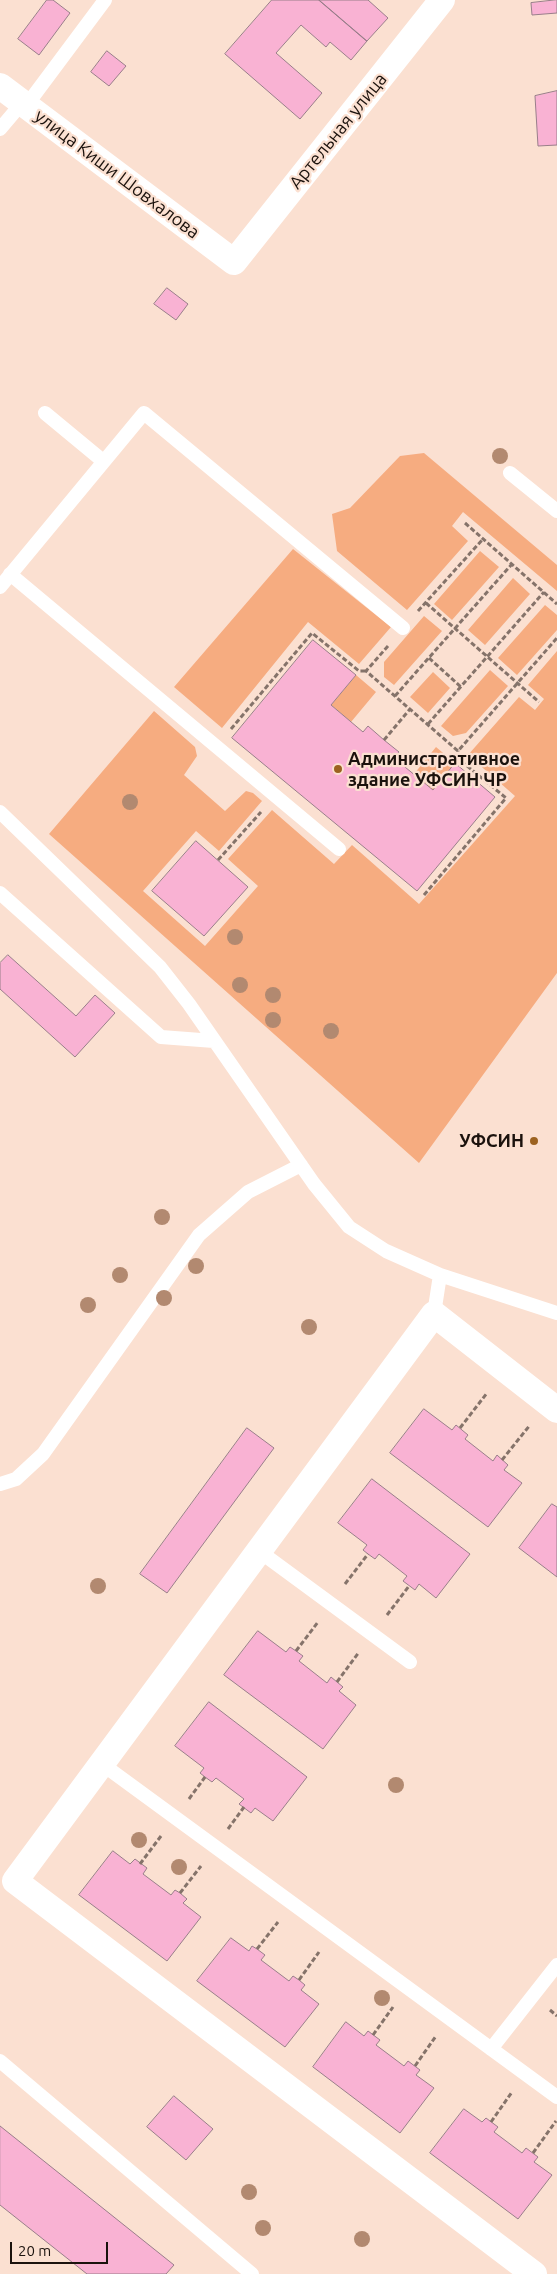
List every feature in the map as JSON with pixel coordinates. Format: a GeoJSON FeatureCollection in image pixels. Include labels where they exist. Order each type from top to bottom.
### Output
{"type":"FeatureCollection","features":[{"type":"Feature","properties":{"kind":"street","name":"Артельная улица"},"geometry":{"type":"LineString","coordinates":[[234,262],[442,0]]}},
{"type":"Feature","properties":{"kind":"street","name":"улица Киши Шовхалова"},"geometry":{"type":"LineString","coordinates":[[0,86],[234,262]]}},
{"type":"Feature","properties":{"kind":"street"},"geometry":{"type":"LineString","coordinates":[[534,2274],[15,1882],[434,1314],[552,1406]]}},
{"type":"Feature","properties":{"kind":"lane"},"geometry":{"type":"LineString","coordinates":[[0,129],[24,104],[106,0]]}},
{"type":"Feature","properties":{"kind":"lane"},"geometry":{"type":"LineString","coordinates":[[45,413],[103,461]]}},
{"type":"Feature","properties":{"kind":"lane"},"geometry":{"type":"LineString","coordinates":[[0,587],[144,413],[403,628]]}},
{"type":"Feature","properties":{"kind":"lane"},"geometry":{"type":"LineString","coordinates":[[510,472],[557,510]]}},
{"type":"Feature","properties":{"kind":"lane"},"geometry":{"type":"LineString","coordinates":[[10,574],[339,849]]}},
{"type":"Feature","properties":{"kind":"lane"},"geometry":{"type":"LineString","coordinates":[[0,812],[160,967],[301,1166],[349,1227],[386,1252],[440,1275],[557,1313]]}},
{"type":"Feature","properties":{"kind":"lane"},"geometry":{"type":"LineString","coordinates":[[0,893],[161,1037],[214,1041]]}},
{"type":"Feature","properties":{"kind":"lane"},"geometry":{"type":"LineString","coordinates":[[0,1484],[16,1479],[43,1454],[199,1235],[248,1192],[301,1166]]}},
{"type":"Feature","properties":{"kind":"lane"},"geometry":{"type":"LineString","coordinates":[[434,1314],[440,1275]]}},
{"type":"Feature","properties":{"kind":"lane"},"geometry":{"type":"LineString","coordinates":[[260,1551],[410,1662]]}},
{"type":"Feature","properties":{"kind":"lane"},"geometry":{"type":"LineString","coordinates":[[102,1764],[557,2097]]}},
{"type":"Feature","properties":{"kind":"lane"},"geometry":{"type":"LineString","coordinates":[[491,2049],[557,1965]]}},
{"type":"Feature","properties":{"kind":"lane"},"geometry":{"type":"LineString","coordinates":[[0,2061],[252,2274]]}},
{"type":"Feature","properties":{"kind":"path"},"geometry":{"type":"LineString","coordinates":[[465,523],[557,604]]}},
{"type":"Feature","properties":{"kind":"path"},"geometry":{"type":"LineString","coordinates":[[366,671],[483,539]]}},
{"type":"Feature","properties":{"kind":"path"},"geometry":{"type":"LineString","coordinates":[[395,696],[512,564]]}},
{"type":"Feature","properties":{"kind":"path"},"geometry":{"type":"LineString","coordinates":[[428,724],[544,592]]}},
{"type":"Feature","properties":{"kind":"path"},"geometry":{"type":"LineString","coordinates":[[426,603],[539,702]]}},
{"type":"Feature","properties":{"kind":"path"},"geometry":{"type":"LineString","coordinates":[[217,747],[312,632],[359,671],[366,671],[428,724],[458,751],[460,761],[506,798],[424,895]]}},
{"type":"Feature","properties":{"kind":"path"},"geometry":{"type":"LineString","coordinates":[[458,751],[557,638]]}},
{"type":"Feature","properties":{"kind":"path"},"geometry":{"type":"LineString","coordinates":[[429,658],[461,687]]}},
{"type":"Feature","properties":{"kind":"path"},"geometry":{"type":"LineString","coordinates":[[384,740],[410,709]]}},
{"type":"Feature","properties":{"kind":"path"},"geometry":{"type":"LineString","coordinates":[[218,860],[275,796]]}},
{"type":"Feature","properties":{"kind":"path"},"geometry":{"type":"LineString","coordinates":[[460,1428],[505,1370]]}},
{"type":"Feature","properties":{"kind":"path"},"geometry":{"type":"LineString","coordinates":[[502,1460],[552,1406]]}},
{"type":"Feature","properties":{"kind":"path"},"geometry":{"type":"LineString","coordinates":[[257,1949],[292,1903]]}},
{"type":"Feature","properties":{"kind":"path"},"geometry":{"type":"LineString","coordinates":[[299,1980],[333,1933]]}},
{"type":"Feature","properties":{"kind":"path"},"geometry":{"type":"LineString","coordinates":[[373,2035],[408,1988]]}},
{"type":"Feature","properties":{"kind":"path"},"geometry":{"type":"LineString","coordinates":[[415,2066],[450,2018]]}},
{"type":"Feature","properties":{"kind":"path"},"geometry":{"type":"LineString","coordinates":[[491,2122],[526,2074]]}},
{"type":"Feature","properties":{"kind":"path"},"geometry":{"type":"LineString","coordinates":[[532,2153],[557,2119]]}},
{"type":"Feature","properties":{"kind":"shaded area"},"geometry":{"type":"Polygon","coordinates":[[[424,453],[557,565],[557,591],[463,512],[452,526],[468,541],[407,610],[337,551],[332,514],[350,508],[400,456],[424,453]]]}},
{"type":"Feature","properties":{"kind":"shaded area"},"geometry":{"type":"Polygon","coordinates":[[[293,549],[391,627],[359,664],[308,622],[222,728],[174,687],[293,549]]]}},
{"type":"Feature","properties":{"kind":"shaded area"},"geometry":{"type":"Polygon","coordinates":[[[480,551],[499,567],[452,620],[434,604],[480,551]]]}},
{"type":"Feature","properties":{"kind":"shaded area"},"geometry":{"type":"Polygon","coordinates":[[[513,578],[530,594],[485,645],[468,630],[513,578]]]}},
{"type":"Feature","properties":{"kind":"shaded area"},"geometry":{"type":"Polygon","coordinates":[[[545,605],[557,615],[557,630],[517,675],[498,658],[545,605]]]}},
{"type":"Feature","properties":{"kind":"shaded area"},"geometry":{"type":"Polygon","coordinates":[[[424,616],[442,631],[394,685],[384,677],[384,662],[424,616]]]}},
{"type":"Feature","properties":{"kind":"shaded area"},"geometry":{"type":"Polygon","coordinates":[[[557,651],[557,973],[419,1163],[49,834],[154,711],[195,747],[197,756],[184,775],[225,811],[246,791],[253,793],[262,801],[219,851],[196,831],[143,891],[205,946],[258,886],[228,859],[272,810],[334,864],[352,845],[419,904],[515,796],[468,755],[519,697],[535,710],[544,699],[528,685],[557,651]]]}},
{"type":"Feature","properties":{"kind":"shaded area"},"geometry":{"type":"Polygon","coordinates":[[[490,670],[508,686],[466,733],[453,736],[441,726],[490,670]]]}},
{"type":"Feature","properties":{"kind":"shaded area"},"geometry":{"type":"Polygon","coordinates":[[[433,672],[450,688],[428,713],[410,697],[433,672]]]}},
{"type":"Feature","properties":{"kind":"shaded area"},"geometry":{"type":"Polygon","coordinates":[[[356,675],[376,692],[351,722],[331,705],[356,675]]]}},
{"type":"Feature","properties":{"kind":"shaded area"},"geometry":{"type":"Polygon","coordinates":[[[436,747],[455,763],[433,790],[414,774],[436,747]]]}},
{"type":"Feature","properties":{"kind":"building"},"geometry":{"type":"Polygon","coordinates":[[[47,0],[53,0],[70,13],[39,55],[18,39],[47,0]]]}},
{"type":"Feature","properties":{"kind":"building"},"geometry":{"type":"Polygon","coordinates":[[[272,0],[319,0],[367,41],[351,60],[330,42],[326,47],[301,25],[276,53],[322,93],[300,119],[225,54],[272,0]]]}},
{"type":"Feature","properties":{"kind":"building"},"geometry":{"type":"Polygon","coordinates":[[[319,0],[368,0],[388,18],[367,41],[319,0]]]}},
{"type":"Feature","properties":{"kind":"building"},"geometry":{"type":"Polygon","coordinates":[[[557,0],[557,13],[532,15],[531,3],[557,0]]]}},
{"type":"Feature","properties":{"kind":"building"},"geometry":{"type":"Polygon","coordinates":[[[107,51],[126,66],[109,86],[91,72],[107,51]]]}},
{"type":"Feature","properties":{"kind":"building"},"geometry":{"type":"Polygon","coordinates":[[[557,91],[557,145],[538,146],[535,96],[557,91]]]}},
{"type":"Feature","properties":{"kind":"building"},"geometry":{"type":"Polygon","coordinates":[[[167,288],[188,304],[176,320],[154,304],[167,288]]]}},
{"type":"Feature","properties":{"kind":"building","name":"Административное здание УФСИН ЧР"},"geometry":{"type":"Polygon","coordinates":[[[313,640],[356,675],[331,705],[363,732],[368,726],[399,752],[394,758],[433,790],[455,763],[495,797],[417,891],[232,738],[313,640]]]}},
{"type":"Feature","properties":{"kind":"building"},"geometry":{"type":"Polygon","coordinates":[[[196,841],[248,887],[204,936],[152,891],[196,841]]]}},
{"type":"Feature","properties":{"kind":"building"},"geometry":{"type":"Polygon","coordinates":[[[8,955],[76,1016],[95,995],[115,1013],[75,1057],[0,989],[0,963],[8,955]]]}},
{"type":"Feature","properties":{"kind":"building"},"geometry":{"type":"Polygon","coordinates":[[[424,1409],[452,1430],[456,1425],[468,1435],[465,1439],[493,1461],[497,1455],[508,1465],[504,1470],[522,1483],[488,1527],[390,1453],[424,1409]]]}},
{"type":"Feature","properties":{"kind":"building"},"geometry":{"type":"Polygon","coordinates":[[[247,1428],[274,1448],[167,1593],[140,1574],[247,1428]]]}},
{"type":"Feature","properties":{"kind":"building"},"geometry":{"type":"Polygon","coordinates":[[[372,1479],[470,1554],[436,1598],[419,1584],[415,1590],[403,1581],[407,1576],[379,1554],[375,1559],[368,1554],[363,1550],[367,1545],[338,1523],[372,1479]]]}},
{"type":"Feature","properties":{"kind":"building"},"geometry":{"type":"Polygon","coordinates":[[[552,1504],[557,1507],[557,1577],[519,1548],[552,1504]]]}},
{"type":"Feature","properties":{"kind":"building"},"geometry":{"type":"Polygon","coordinates":[[[258,1631],[286,1652],[290,1647],[303,1656],[299,1661],[327,1683],[331,1677],[343,1687],[339,1691],[356,1705],[323,1749],[224,1675],[258,1631]]]}},
{"type":"Feature","properties":{"kind":"building"},"geometry":{"type":"Polygon","coordinates":[[[209,1702],[307,1777],[273,1821],[255,1808],[251,1813],[239,1804],[244,1799],[216,1778],[212,1782],[205,1777],[200,1773],[204,1768],[175,1746],[209,1702]]]}},
{"type":"Feature","properties":{"kind":"building"},"geometry":{"type":"Polygon","coordinates":[[[113,1851],[130,1864],[135,1859],[147,1868],[143,1874],[171,1895],[175,1890],[180,1893],[187,1899],[183,1903],[201,1917],[167,1961],[79,1895],[113,1851]]]}},
{"type":"Feature","properties":{"kind":"building"},"geometry":{"type":"Polygon","coordinates":[[[231,1938],[249,1951],[252,1946],[257,1949],[265,1955],[261,1960],[289,1981],[293,1976],[299,1980],[305,1985],[301,1990],[319,2004],[285,2047],[197,1981],[231,1938]]]}},
{"type":"Feature","properties":{"kind":"building"},"geometry":{"type":"Polygon","coordinates":[[[346,2022],[364,2036],[368,2031],[380,2040],[376,2045],[404,2066],[408,2061],[420,2070],[416,2075],[434,2088],[400,2133],[313,2067],[346,2022]]]}},
{"type":"Feature","properties":{"kind":"building"},"geometry":{"type":"Polygon","coordinates":[[[174,2096],[213,2129],[186,2160],[147,2127],[174,2096]]]}},
{"type":"Feature","properties":{"kind":"building"},"geometry":{"type":"Polygon","coordinates":[[[464,2109],[482,2122],[486,2118],[498,2127],[494,2132],[522,2153],[526,2148],[538,2157],[534,2162],[552,2175],[518,2219],[430,2153],[464,2109]]]}},
{"type":"Feature","properties":{"kind":"building"},"geometry":{"type":"Polygon","coordinates":[[[0,2126],[174,2265],[166,2274],[87,2274],[0,2205],[0,2126]]]}},
{"type":"Feature","properties":{"kind":"place","name":"Административное здание УФСИН ЧР"},"geometry":{"type":"Point","coordinates":[338,769]}},
{"type":"Feature","properties":{"kind":"place","name":"УФСИН"},"geometry":{"type":"Point","coordinates":[534,1141]}}]}
